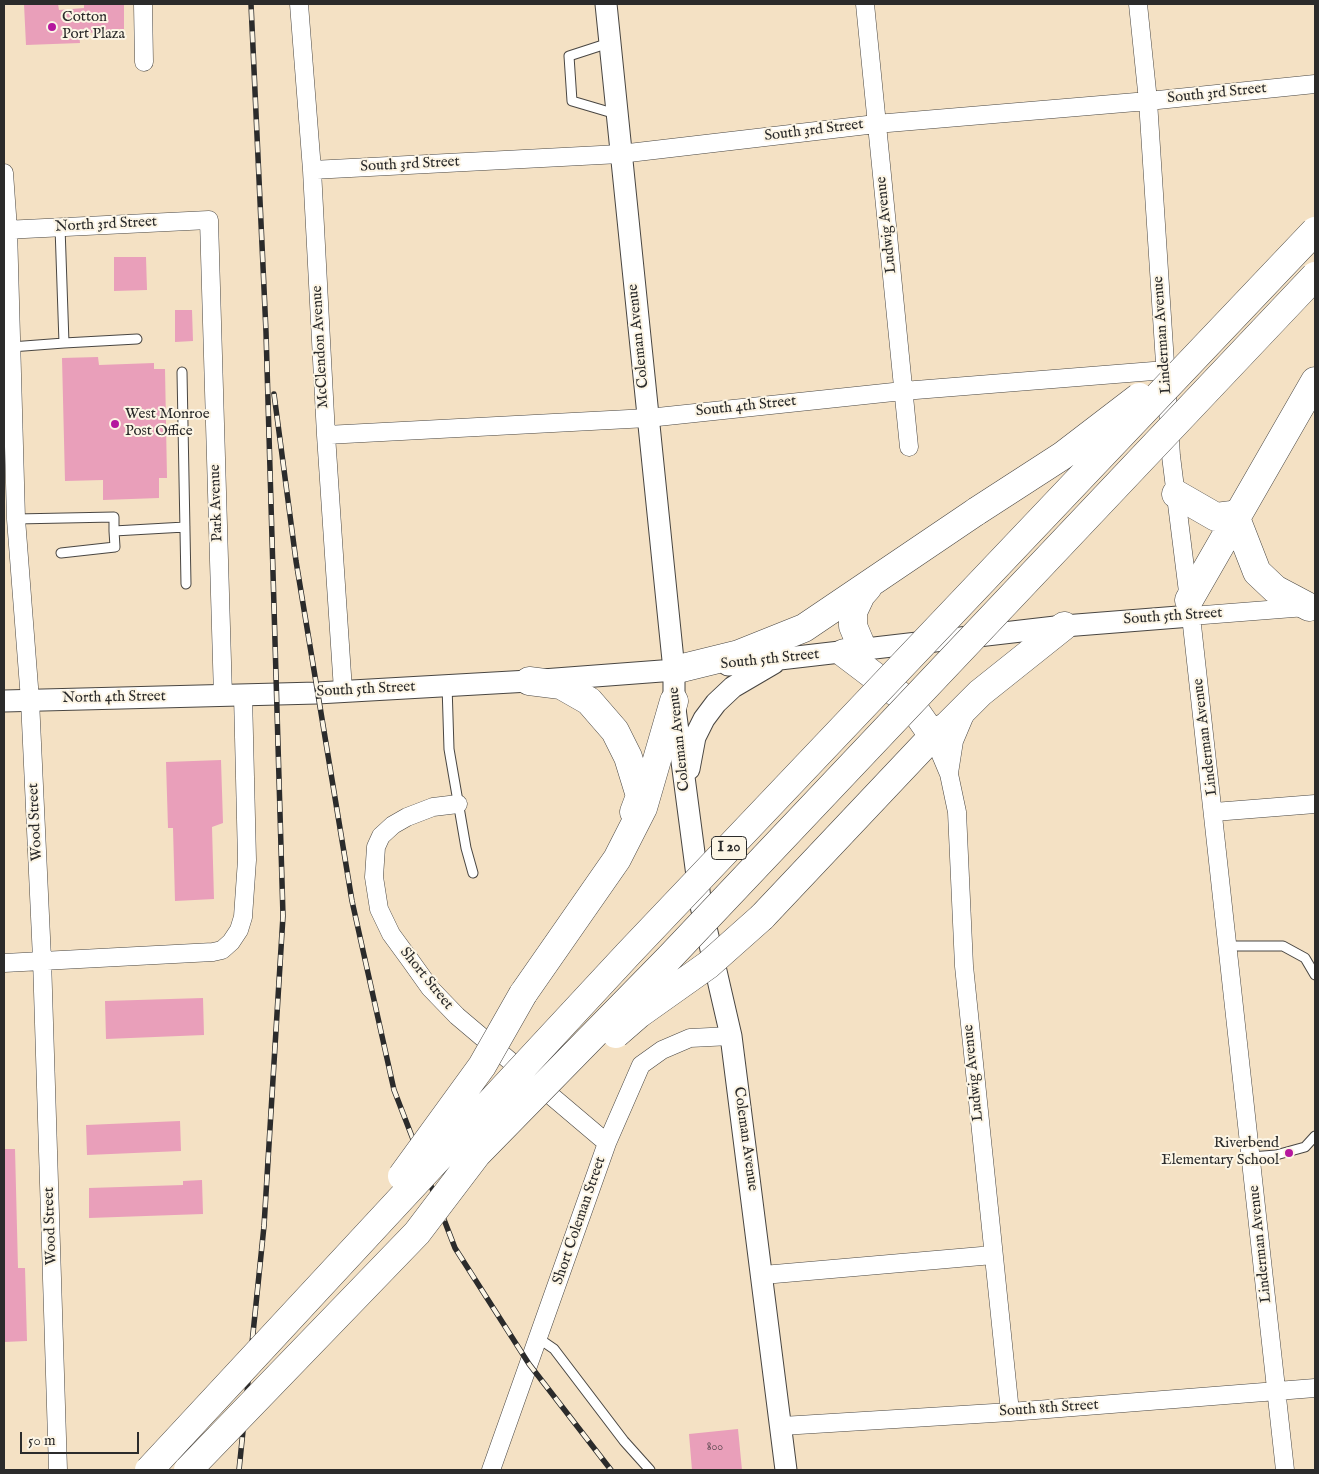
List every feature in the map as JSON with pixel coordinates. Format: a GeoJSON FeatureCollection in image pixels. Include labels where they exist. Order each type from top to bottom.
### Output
{"type":"FeatureCollection","features":[{"type":"Feature","properties":{"kind":"highway","name":"I 20"},"geometry":{"type":"LineString","coordinates":[[149,1470],[628,954],[1315,231]]}},
{"type":"Feature","properties":{"kind":"highway","name":"I 20"},"geometry":{"type":"LineString","coordinates":[[188,1470],[417,1233],[477,1154],[704,922],[1315,276]]}},
{"type":"Feature","properties":{"kind":"highway"},"geometry":{"type":"LineString","coordinates":[[674,670],[739,654],[804,628],[1062,456],[1130,404],[1240,310]]}},
{"type":"Feature","properties":{"kind":"highway"},"geometry":{"type":"LineString","coordinates":[[1190,608],[1238,515],[1315,381]]}},
{"type":"Feature","properties":{"kind":"highway"},"geometry":{"type":"LineString","coordinates":[[1176,494],[1216,517],[1238,515]]}},
{"type":"Feature","properties":{"kind":"highway"},"geometry":{"type":"LineString","coordinates":[[1238,515],[1257,572],[1275,589],[1312,606]]}},
{"type":"Feature","properties":{"kind":"highway"},"geometry":{"type":"LineString","coordinates":[[869,586],[861,595],[853,612],[853,652],[910,703],[933,736]]}},
{"type":"Feature","properties":{"kind":"highway"},"geometry":{"type":"LineString","coordinates":[[477,1154],[639,1014],[708,965],[762,917],[933,736],[1064,626]]}},
{"type":"Feature","properties":{"kind":"highway"},"geometry":{"type":"LineString","coordinates":[[529,681],[561,685],[589,701],[615,731],[628,757],[640,796],[617,859]]}},
{"type":"Feature","properties":{"kind":"highway"},"geometry":{"type":"LineString","coordinates":[[330,1275],[482,1066],[523,994],[617,859],[643,808],[674,701]]}},
{"type":"Feature","properties":{"kind":"street"},"geometry":{"type":"LineString","coordinates":[[143,4],[144,62]]}},
{"type":"Feature","properties":{"kind":"street","name":"McClendon Avenue"},"geometry":{"type":"LineString","coordinates":[[298,4],[312,170],[326,435],[343,690]]}},
{"type":"Feature","properties":{"kind":"street","name":"Coleman Avenue"},"geometry":{"type":"LineString","coordinates":[[606,4],[674,670],[674,701],[701,906],[731,1036],[763,1275],[786,1470]]}},
{"type":"Feature","properties":{"kind":"street","name":"Ludwig Avenue"},"geometry":{"type":"LineString","coordinates":[[865,4],[908,447]]}},
{"type":"Feature","properties":{"kind":"street","name":"Linderman Avenue"},"geometry":{"type":"LineString","coordinates":[[1138,4],[1148,101],[1171,456],[1214,812],[1285,1470]]}},
{"type":"Feature","properties":{"kind":"street","name":"South 3rd Street"},"geometry":{"type":"LineString","coordinates":[[312,170],[620,154],[876,124],[1148,101],[1315,84]]}},
{"type":"Feature","properties":{"kind":"street","name":"Wood Street"},"geometry":{"type":"LineString","coordinates":[[4,173],[11,347],[10,519],[30,700],[42,959],[58,1470]]}},
{"type":"Feature","properties":{"kind":"street","name":"North 3rd Street"},"geometry":{"type":"LineString","coordinates":[[6,229],[209,220]]}},
{"type":"Feature","properties":{"kind":"street","name":"Park Avenue"},"geometry":{"type":"LineString","coordinates":[[4,963],[42,959],[213,952],[222,950],[231,942],[243,917],[247,860],[233,695],[209,220]]}},
{"type":"Feature","properties":{"kind":"street","name":"South 4th Street"},"geometry":{"type":"LineString","coordinates":[[326,435],[648,418],[903,390],[1166,370]]}},
{"type":"Feature","properties":{"kind":"street","name":"South 5th Street"},"geometry":{"type":"LineString","coordinates":[[233,695],[529,681],[674,670],[853,652],[1064,626],[1190,608],[1312,606]]}},
{"type":"Feature","properties":{"kind":"street"},"geometry":{"type":"LineString","coordinates":[[685,787],[695,737],[704,719],[716,703],[733,687],[780,659]]}},
{"type":"Feature","properties":{"kind":"street","name":"North 4th Street"},"geometry":{"type":"LineString","coordinates":[[4,702],[233,695]]}},
{"type":"Feature","properties":{"kind":"street"},"geometry":{"type":"LineString","coordinates":[[949,774],[954,741],[970,703]]}},
{"type":"Feature","properties":{"kind":"street","name":"Ludwig Avenue"},"geometry":{"type":"LineString","coordinates":[[933,736],[949,774],[957,812],[964,966],[1010,1412]]}},
{"type":"Feature","properties":{"kind":"street","name":"Short Street"},"geometry":{"type":"LineString","coordinates":[[458,804],[434,806],[407,817],[393,824],[381,836],[376,847],[374,877],[379,909],[395,940],[430,988],[450,1009],[607,1143]]}},
{"type":"Feature","properties":{"kind":"street"},"geometry":{"type":"LineString","coordinates":[[1214,812],[1315,804]]}},
{"type":"Feature","properties":{"kind":"street","name":"Short Coleman Street"},"geometry":{"type":"LineString","coordinates":[[491,1470],[607,1143],[641,1065],[662,1050],[690,1038],[731,1036]]}},
{"type":"Feature","properties":{"kind":"street"},"geometry":{"type":"LineString","coordinates":[[763,1275],[993,1255]]}},
{"type":"Feature","properties":{"kind":"street","name":"South 8th Street"},"geometry":{"type":"LineString","coordinates":[[782,1426],[1010,1412],[1315,1388]]}},
{"type":"Feature","properties":{"kind":"lane"},"geometry":{"type":"LineString","coordinates":[[610,43],[569,56],[572,101],[616,114]]}},
{"type":"Feature","properties":{"kind":"lane"},"geometry":{"type":"LineString","coordinates":[[60,227],[64,343]]}},
{"type":"Feature","properties":{"kind":"lane"},"geometry":{"type":"LineString","coordinates":[[11,347],[137,339]]}},
{"type":"Feature","properties":{"kind":"lane"},"geometry":{"type":"LineString","coordinates":[[182,372],[186,584]]}},
{"type":"Feature","properties":{"kind":"lane"},"geometry":{"type":"LineString","coordinates":[[10,519],[114,517],[115,547],[61,553]]}},
{"type":"Feature","properties":{"kind":"lane"},"geometry":{"type":"LineString","coordinates":[[114,531],[185,527]]}},
{"type":"Feature","properties":{"kind":"lane"},"geometry":{"type":"LineString","coordinates":[[446,685],[449,749],[458,804],[473,874]]}},
{"type":"Feature","properties":{"kind":"lane"},"geometry":{"type":"LineString","coordinates":[[1229,946],[1283,946],[1305,958],[1315,976]]}},
{"type":"Feature","properties":{"kind":"lane"},"geometry":{"type":"LineString","coordinates":[[1251,1157],[1276,1156],[1305,1147],[1315,1136]]}},
{"type":"Feature","properties":{"kind":"lane"},"geometry":{"type":"LineString","coordinates":[[538,1338],[554,1348],[624,1441],[650,1470]]}},
{"type":"Feature","properties":{"kind":"building","name":"Cotton Port Plaza"},"geometry":{"type":"Polygon","coordinates":[[[24,4],[58,4],[59,10],[84,8],[84,4],[124,5],[124,29],[117,29],[117,32],[79,33],[80,43],[26,45],[24,4]]]}},
{"type":"Feature","properties":{"kind":"building"},"geometry":{"type":"Polygon","coordinates":[[[114,257],[146,257],[147,290],[114,291],[114,257]]]}},
{"type":"Feature","properties":{"kind":"building"},"geometry":{"type":"Polygon","coordinates":[[[175,310],[192,310],[193,341],[175,342],[175,310]]]}},
{"type":"Feature","properties":{"kind":"building","name":"West Monroe Post Office"},"geometry":{"type":"Polygon","coordinates":[[[98,357],[99,365],[154,363],[154,369],[165,369],[167,478],[159,478],[159,498],[103,500],[103,480],[65,481],[62,358],[98,357]]]}},
{"type":"Feature","properties":{"kind":"building"},"geometry":{"type":"Polygon","coordinates":[[[221,760],[223,823],[212,827],[214,899],[175,901],[173,828],[168,828],[166,762],[221,760]]]}},
{"type":"Feature","properties":{"kind":"building"},"geometry":{"type":"Polygon","coordinates":[[[203,998],[204,1035],[106,1039],[105,1001],[203,998]]]}},
{"type":"Feature","properties":{"kind":"building"},"geometry":{"type":"Polygon","coordinates":[[[180,1121],[181,1151],[87,1155],[86,1125],[180,1121]]]}},
{"type":"Feature","properties":{"kind":"building"},"geometry":{"type":"Polygon","coordinates":[[[4,1149],[15,1149],[18,1268],[25,1268],[27,1341],[4,1342],[4,1149]]]}},
{"type":"Feature","properties":{"kind":"building"},"geometry":{"type":"Polygon","coordinates":[[[202,1180],[203,1214],[89,1218],[89,1188],[183,1185],[183,1181],[202,1180]]]}},
{"type":"Feature","properties":{"kind":"building"},"geometry":{"type":"Polygon","coordinates":[[[738,1429],[742,1470],[692,1470],[689,1434],[738,1429]]]}},
{"type":"Feature","properties":{"kind":"railway"},"geometry":{"type":"LineString","coordinates":[[239,1470],[264,1226],[283,916],[266,332],[251,4]]}},
{"type":"Feature","properties":{"kind":"railway"},"geometry":{"type":"LineString","coordinates":[[274,394],[296,561],[352,901],[394,1090],[455,1248],[529,1364],[611,1470]]}},
{"type":"Feature","properties":{"kind":"place","name":"Cotton Port Plaza"},"geometry":{"type":"Point","coordinates":[52,27]}},
{"type":"Feature","properties":{"kind":"place","name":"West Monroe Post Office"},"geometry":{"type":"Point","coordinates":[115,424]}},
{"type":"Feature","properties":{"kind":"place","name":"Riverbend Elementary School"},"geometry":{"type":"Point","coordinates":[1289,1153]}}]}
